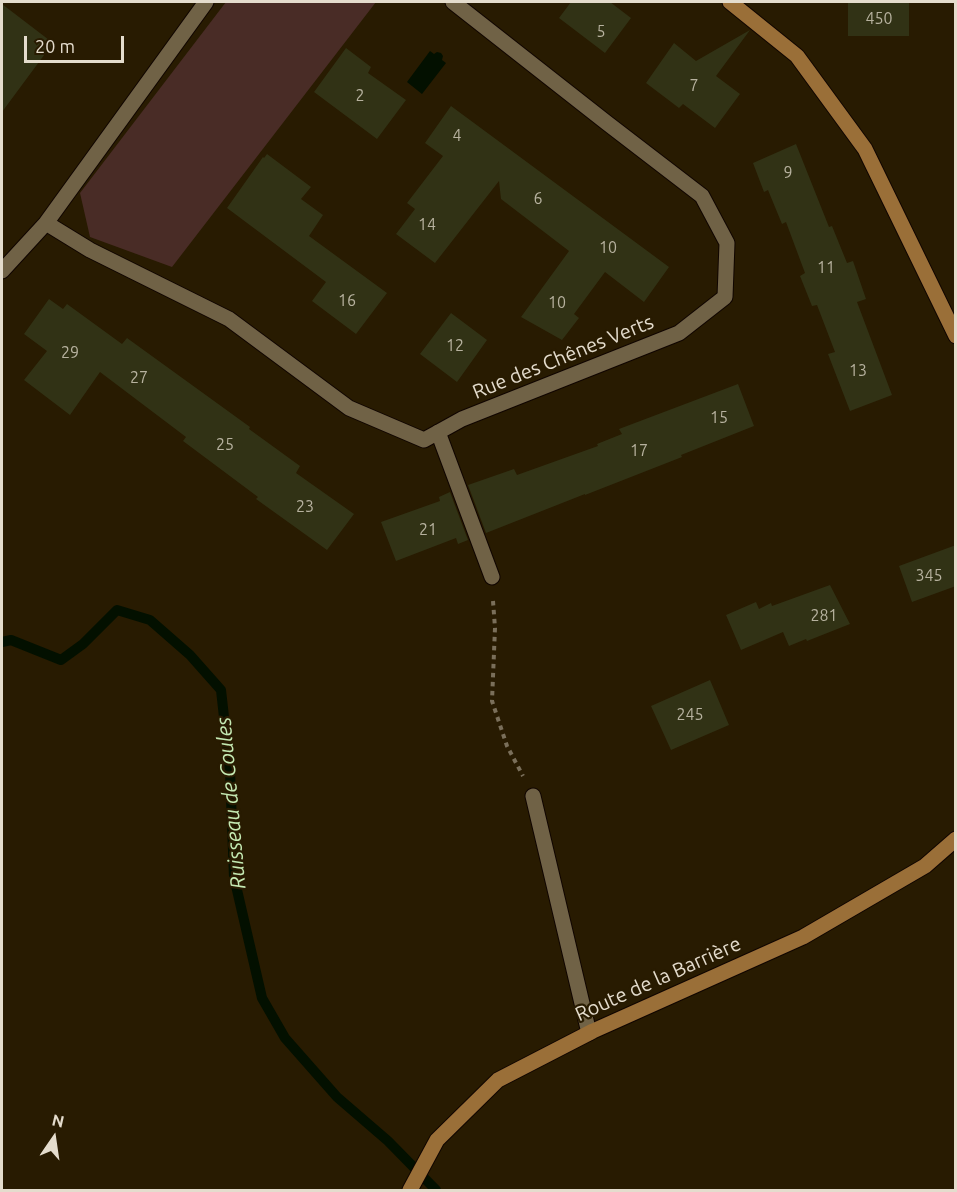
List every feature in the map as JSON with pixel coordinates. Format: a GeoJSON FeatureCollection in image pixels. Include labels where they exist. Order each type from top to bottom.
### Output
{"type":"FeatureCollection","features":[{"type":"Feature","properties":{"kind":"street"},"geometry":{"type":"LineString","coordinates":[[2,271],[46,223],[206,2]]}},
{"type":"Feature","properties":{"kind":"street","name":"Rue des Chênes Verts"},"geometry":{"type":"LineString","coordinates":[[46,223],[90,250],[229,319],[349,408],[424,440],[462,419],[679,333],[725,297],[727,243],[702,196],[453,2]]}},
{"type":"Feature","properties":{"kind":"street"},"geometry":{"type":"LineString","coordinates":[[730,2],[797,56],[865,149],[956,336]]}},
{"type":"Feature","properties":{"kind":"street"},"geometry":{"type":"LineString","coordinates":[[438,432],[492,577]]}},
{"type":"Feature","properties":{"kind":"street"},"geometry":{"type":"LineString","coordinates":[[533,796],[589,1033]]}},
{"type":"Feature","properties":{"kind":"street","name":"Route de la Barrière"},"geometry":{"type":"LineString","coordinates":[[410,1191],[437,1140],[498,1080],[589,1033],[804,937],[925,866],[956,839]]}},
{"type":"Feature","properties":{"kind":"path"},"geometry":{"type":"LineString","coordinates":[[492,577],[495,628],[492,701],[507,746],[533,796]]}},
{"type":"Feature","properties":{"kind":"shaded area"},"geometry":{"type":"Polygon","coordinates":[[[226,2],[376,2],[172,267],[90,237],[80,193],[226,2]]]}},
{"type":"Feature","properties":{"kind":"shaded area"},"geometry":{"type":"Polygon","coordinates":[[[430,51],[434,54],[441,53],[442,60],[446,63],[422,94],[407,82],[430,51]]]}},
{"type":"Feature","properties":{"kind":"building"},"geometry":{"type":"Polygon","coordinates":[[[571,2],[610,2],[631,18],[605,53],[559,18],[571,2]]]}},
{"type":"Feature","properties":{"kind":"building"},"geometry":{"type":"Polygon","coordinates":[[[848,2],[909,2],[909,36],[848,36],[848,2]]]}},
{"type":"Feature","properties":{"kind":"building"},"geometry":{"type":"Polygon","coordinates":[[[2,4],[53,43],[2,112],[2,4]]]}},
{"type":"Feature","properties":{"kind":"building"},"geometry":{"type":"Polygon","coordinates":[[[750,30],[716,76],[740,94],[715,128],[683,104],[679,108],[646,83],[674,43],[696,61],[750,30]]]}},
{"type":"Feature","properties":{"kind":"building"},"geometry":{"type":"Polygon","coordinates":[[[346,48],[371,67],[368,73],[406,100],[377,139],[314,92],[346,48]]]}},
{"type":"Feature","properties":{"kind":"building"},"geometry":{"type":"Polygon","coordinates":[[[451,106],[669,267],[644,302],[605,272],[574,314],[579,318],[562,340],[521,317],[569,251],[501,199],[499,181],[435,263],[396,234],[415,209],[407,203],[443,156],[425,143],[451,106]]]}},
{"type":"Feature","properties":{"kind":"building"},"geometry":{"type":"Polygon","coordinates":[[[796,144],[829,227],[832,226],[847,263],[853,261],[866,299],[857,302],[892,395],[850,411],[828,354],[835,352],[817,305],[812,306],[800,276],[805,273],[786,222],[782,224],[768,190],[764,192],[753,163],[796,144]]]}},
{"type":"Feature","properties":{"kind":"building"},"geometry":{"type":"Polygon","coordinates":[[[267,154],[311,187],[301,199],[323,215],[309,236],[387,293],[356,334],[312,301],[326,282],[227,208],[267,154]]]}},
{"type":"Feature","properties":{"kind":"building"},"geometry":{"type":"Polygon","coordinates":[[[49,299],[63,309],[67,304],[122,344],[127,338],[250,427],[249,429],[300,466],[296,473],[354,514],[327,550],[256,499],[258,497],[183,441],[186,437],[100,372],[70,415],[24,380],[47,351],[24,334],[49,299]]]}},
{"type":"Feature","properties":{"kind":"building"},"geometry":{"type":"Polygon","coordinates":[[[451,313],[487,340],[457,382],[420,354],[451,313]]]}},
{"type":"Feature","properties":{"kind":"building"},"geometry":{"type":"Polygon","coordinates":[[[738,384],[754,426],[681,455],[682,457],[486,533],[468,485],[514,469],[517,475],[598,446],[597,444],[622,434],[619,429],[738,384]]]}},
{"type":"Feature","properties":{"kind":"building"},"geometry":{"type":"Polygon","coordinates":[[[450,492],[468,540],[458,544],[456,538],[396,561],[381,522],[440,501],[439,497],[450,492]]]}},
{"type":"Feature","properties":{"kind":"building"},"geometry":{"type":"Polygon","coordinates":[[[956,545],[956,586],[912,602],[899,566],[956,545]]]}},
{"type":"Feature","properties":{"kind":"building"},"geometry":{"type":"Polygon","coordinates":[[[830,585],[850,624],[789,646],[783,632],[741,650],[726,615],[756,602],[759,609],[771,603],[772,606],[830,585]]]}},
{"type":"Feature","properties":{"kind":"building"},"geometry":{"type":"Polygon","coordinates":[[[710,680],[729,725],[671,750],[651,706],[710,680]]]}},
{"type":"Feature","properties":{"kind":"waterway","name":"Ruisseau de Coules"},"geometry":{"type":"LineString","coordinates":[[2,642],[11,640],[61,660],[83,644],[117,610],[150,620],[190,655],[221,690],[230,771],[234,877],[262,998],[285,1038],[337,1097],[388,1141],[436,1190]]}}]}
